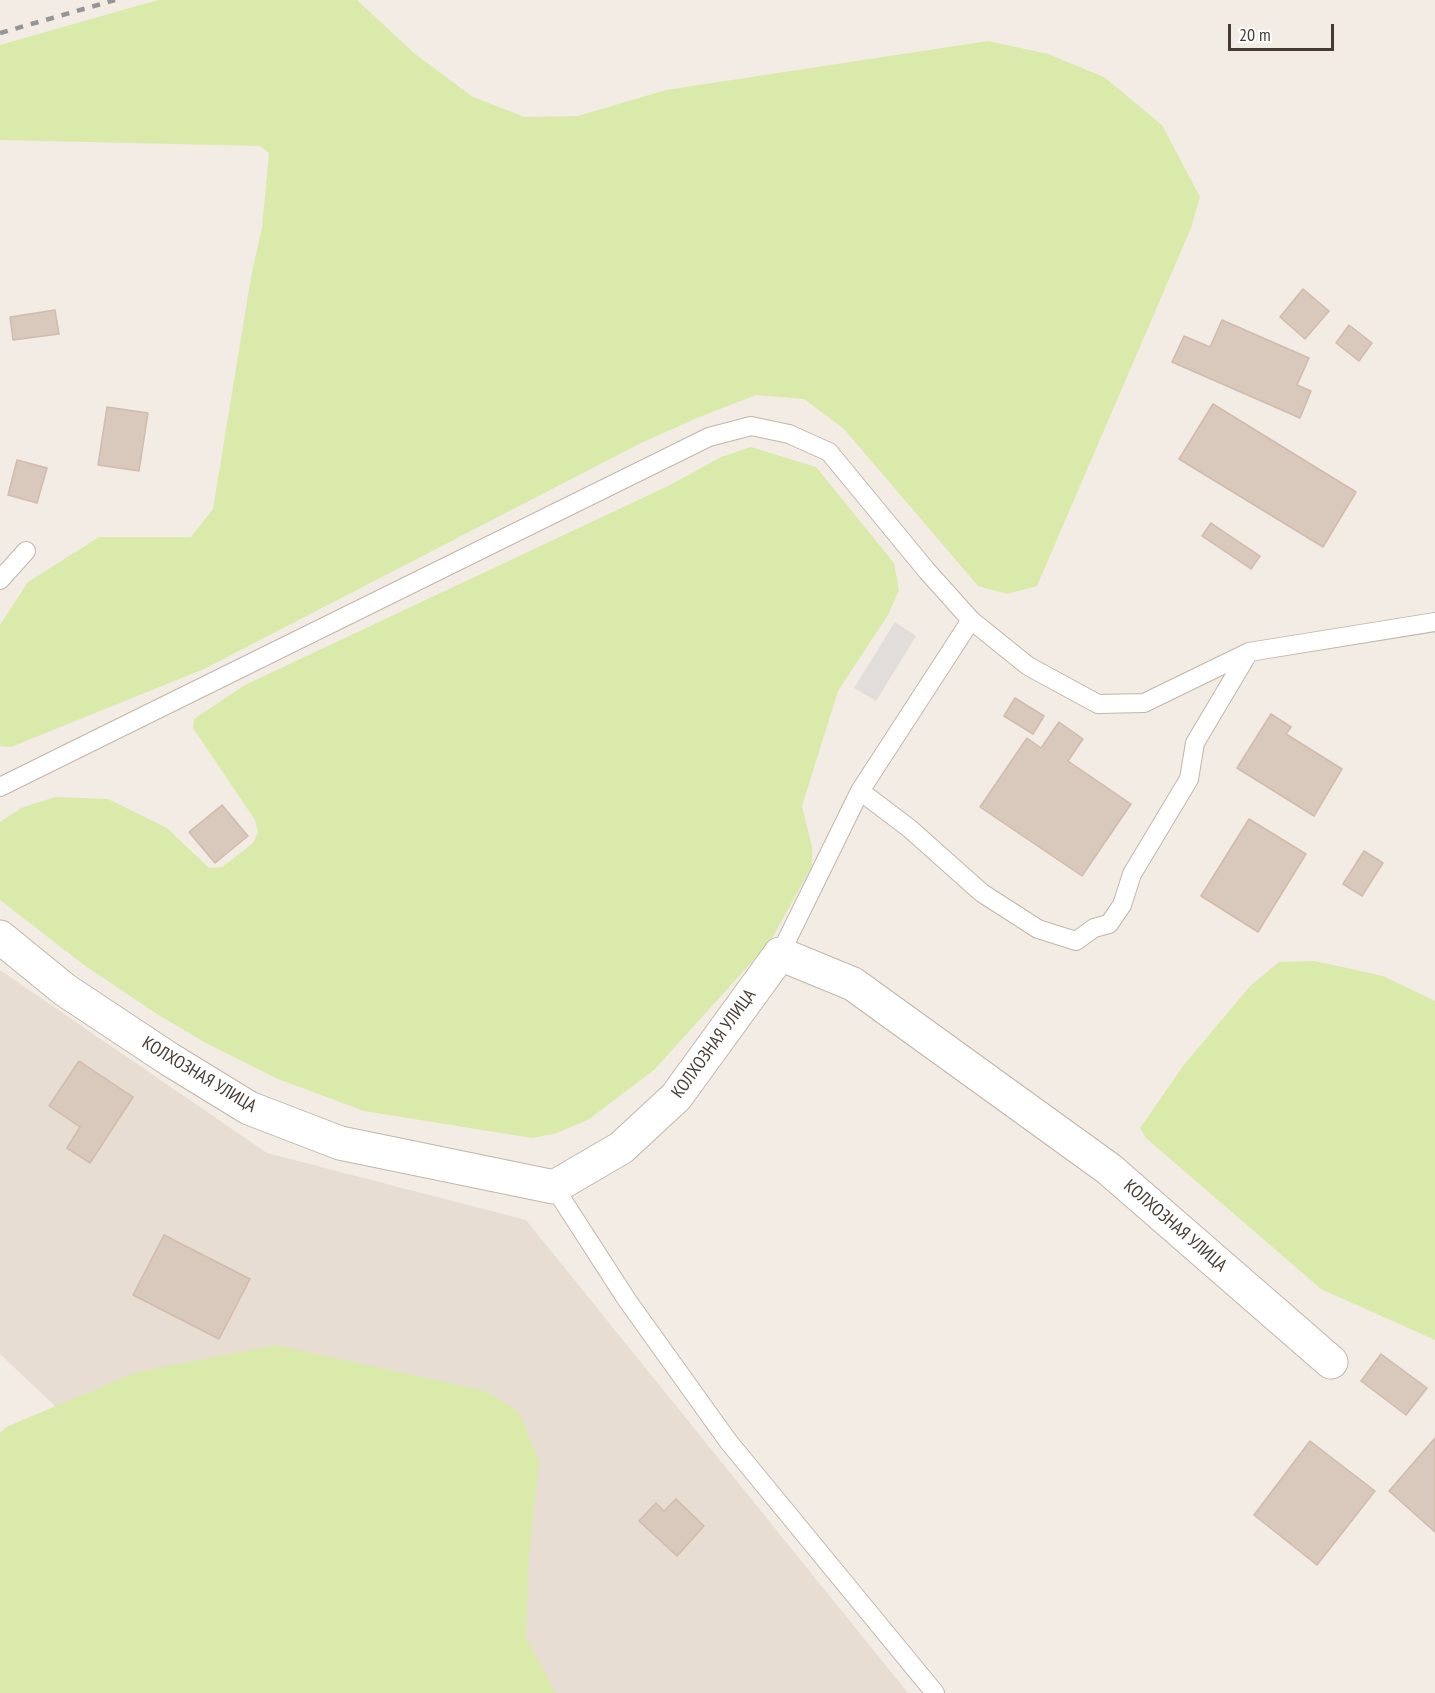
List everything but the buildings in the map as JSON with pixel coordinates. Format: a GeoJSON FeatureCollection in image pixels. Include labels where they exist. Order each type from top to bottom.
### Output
{"type":"FeatureCollection","features":[{"type":"Feature","properties":{"kind":"street","name":"КОЛХОЗНАЯ УЛИЦА"},"geometry":{"type":"LineString","coordinates":[[0,937],[65,990],[169,1059],[249,1108],[340,1143],[554,1187],[621,1148],[676,1097],[780,954],[853,984],[1109,1169],[1331,1362]]}},
{"type":"Feature","properties":{"kind":"lane"},"geometry":{"type":"LineString","coordinates":[[0,787],[709,437],[751,426],[789,434],[829,452],[927,571],[971,620],[1028,666],[1050,680],[1098,704],[1144,703],[1249,652],[1435,622]]}},
{"type":"Feature","properties":{"kind":"lane"},"geometry":{"type":"LineString","coordinates":[[0,580],[26,551]]}},
{"type":"Feature","properties":{"kind":"lane"},"geometry":{"type":"LineString","coordinates":[[780,954],[860,791],[971,620]]}},
{"type":"Feature","properties":{"kind":"lane"},"geometry":{"type":"LineString","coordinates":[[860,791],[909,828],[982,893],[1038,929],[1076,941],[1094,928],[1109,924],[1122,905],[1132,874],[1189,779],[1195,743],[1249,652]]}},
{"type":"Feature","properties":{"kind":"lane"},"geometry":{"type":"LineString","coordinates":[[554,1187],[627,1300],[728,1441],[935,1693]]}},
{"type":"Feature","properties":{"kind":"shaded area"},"geometry":{"type":"Polygon","coordinates":[[[895,622],[916,636],[876,701],[854,688],[895,622]]]}},
{"type":"Feature","properties":{"kind":"shaded area"},"geometry":{"type":"Polygon","coordinates":[[[0,970],[267,1153],[526,1220],[908,1693],[358,1693],[0,1354],[0,970]]]}},
{"type":"Feature","properties":{"kind":"green space"},"geometry":{"type":"Polygon","coordinates":[[[158,0],[357,0],[415,54],[473,97],[525,117],[578,116],[666,90],[988,41],[1048,54],[1104,77],[1162,125],[1200,197],[1191,228],[1037,586],[1007,594],[978,586],[844,429],[804,399],[756,395],[641,443],[204,669],[11,747],[0,746],[0,625],[28,582],[99,537],[191,537],[213,509],[251,277],[262,228],[269,153],[260,146],[0,140],[0,45],[158,0]]]}},
{"type":"Feature","properties":{"kind":"green space"},"geometry":{"type":"Polygon","coordinates":[[[751,447],[816,467],[894,563],[899,590],[888,615],[838,691],[802,806],[812,847],[812,866],[770,942],[654,1070],[588,1120],[554,1134],[532,1138],[364,1111],[278,1079],[204,1042],[157,1014],[84,965],[0,900],[0,822],[21,808],[55,797],[108,799],[167,828],[209,868],[222,867],[252,844],[258,833],[255,820],[193,728],[194,719],[245,685],[668,486],[721,457],[751,447]]]}},
{"type":"Feature","properties":{"kind":"green space"},"geometry":{"type":"Polygon","coordinates":[[[1315,961],[1383,976],[1435,1001],[1435,1340],[1321,1289],[1146,1138],[1140,1128],[1183,1066],[1251,985],[1279,962],[1315,961]]]}},
{"type":"Feature","properties":{"kind":"green space"},"geometry":{"type":"Polygon","coordinates":[[[276,1345],[486,1391],[520,1413],[539,1462],[529,1557],[526,1638],[556,1693],[0,1693],[0,1433],[6,1427],[137,1372],[276,1345]]]}},
{"type":"Feature","properties":{"kind":"railway"},"geometry":{"type":"LineString","coordinates":[[0,33],[115,0]]}}]}
